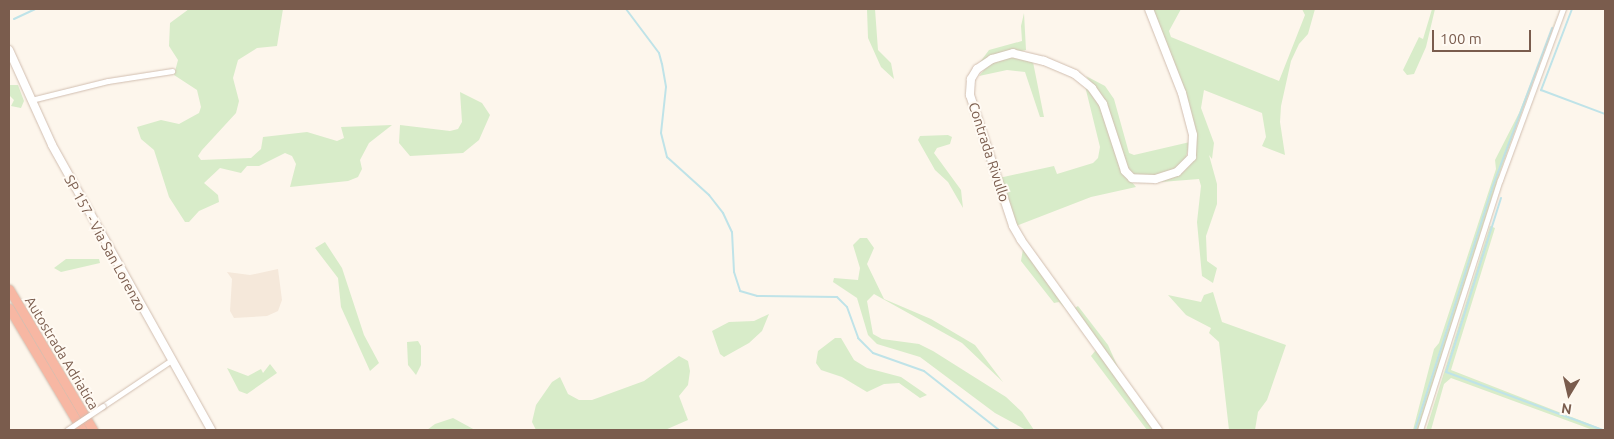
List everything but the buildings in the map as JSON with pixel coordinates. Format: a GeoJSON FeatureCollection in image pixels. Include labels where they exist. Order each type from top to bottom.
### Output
{"type":"FeatureCollection","features":[{"type":"Feature","properties":{"kind":"highway","name":"Autostrada Adriatica"},"geometry":{"type":"LineString","coordinates":[[9,289],[93,430]]}},
{"type":"Feature","properties":{"kind":"highway","name":"Autostrada Adriatica"},"geometry":{"type":"LineString","coordinates":[[9,308],[82,430]]}},
{"type":"Feature","properties":{"kind":"street","name":"Contrada Rivullo"},"geometry":{"type":"LineString","coordinates":[[1149,9],[1182,93],[1194,135],[1192,157],[1177,172],[1155,179],[1132,178],[1125,171],[1103,104],[1092,88],[1075,74],[1044,61],[1013,52],[992,59],[976,69],[971,80],[970,95],[1013,226],[1021,240],[1158,430]]}},
{"type":"Feature","properties":{"kind":"street"},"geometry":{"type":"LineString","coordinates":[[1420,430],[1500,180],[1564,9]]}},
{"type":"Feature","properties":{"kind":"street","name":"SP 157 - Via San Lorenzo"},"geometry":{"type":"LineString","coordinates":[[9,50],[30,100],[170,361],[211,430]]}},
{"type":"Feature","properties":{"kind":"street"},"geometry":{"type":"LineString","coordinates":[[30,100],[99,83],[172,71]]}},
{"type":"Feature","properties":{"kind":"street"},"geometry":{"type":"LineString","coordinates":[[67,430],[170,361]]}},
{"type":"Feature","properties":{"kind":"shaded area"},"geometry":{"type":"Polygon","coordinates":[[[278,269],[282,300],[278,311],[267,316],[234,318],[230,311],[232,279],[227,272],[250,275],[278,269]]]}},
{"type":"Feature","properties":{"kind":"green space"},"geometry":{"type":"Polygon","coordinates":[[[189,9],[283,9],[277,46],[257,48],[238,60],[233,78],[239,101],[236,113],[202,150],[198,156],[201,160],[251,158],[261,149],[263,137],[307,132],[337,141],[344,138],[341,127],[392,125],[369,143],[360,160],[362,169],[358,177],[348,181],[290,187],[296,164],[292,156],[285,153],[259,166],[247,166],[241,173],[220,168],[204,183],[218,195],[219,202],[199,211],[189,222],[185,222],[169,197],[154,150],[141,139],[137,127],[161,120],[179,124],[199,113],[201,107],[197,90],[174,75],[178,60],[169,46],[170,23],[189,9]]]}},
{"type":"Feature","properties":{"kind":"green space"},"geometry":{"type":"Polygon","coordinates":[[[867,9],[875,9],[878,50],[891,63],[894,79],[881,67],[868,38],[867,9]]]}},
{"type":"Feature","properties":{"kind":"green space"},"geometry":{"type":"Polygon","coordinates":[[[1152,9],[1181,9],[1169,31],[1171,37],[1279,81],[1305,15],[1302,9],[1315,9],[1308,34],[1299,44],[1291,61],[1281,106],[1280,122],[1285,155],[1262,146],[1266,137],[1262,113],[1204,90],[1201,108],[1214,143],[1212,159],[1209,155],[1217,184],[1217,204],[1206,236],[1207,261],[1217,268],[1213,283],[1202,276],[1197,222],[1201,186],[1199,179],[1161,182],[1182,173],[1190,165],[1196,144],[1152,9]]]}},
{"type":"Feature","properties":{"kind":"green space"},"geometry":{"type":"Polygon","coordinates":[[[1432,9],[1435,9],[1426,47],[1414,74],[1407,75],[1403,70],[1419,37],[1423,39],[1432,9]]]}},
{"type":"Feature","properties":{"kind":"green space"},"geometry":{"type":"Polygon","coordinates":[[[1024,13],[1026,50],[980,62],[989,50],[1022,41],[1021,26],[1024,13]]]}},
{"type":"Feature","properties":{"kind":"green space"},"geometry":{"type":"Polygon","coordinates":[[[1558,13],[1500,172],[1418,430],[1413,430],[1434,349],[1439,343],[1496,169],[1495,160],[1519,113],[1558,13]]]}},
{"type":"Feature","properties":{"kind":"green space"},"geometry":{"type":"Polygon","coordinates":[[[1011,56],[1033,62],[1044,117],[1040,117],[1025,72],[1007,70],[979,76],[989,64],[1011,56]]]}},
{"type":"Feature","properties":{"kind":"green space"},"geometry":{"type":"Polygon","coordinates":[[[1086,76],[1105,86],[1114,99],[1129,153],[1134,155],[1190,142],[1185,161],[1175,169],[1149,177],[1134,177],[1127,168],[1104,99],[1086,76]]]}},
{"type":"Feature","properties":{"kind":"green space"},"geometry":{"type":"Polygon","coordinates":[[[9,85],[18,85],[24,101],[21,108],[11,106],[14,100],[9,95],[9,85]]]}},
{"type":"Feature","properties":{"kind":"green space"},"geometry":{"type":"Polygon","coordinates":[[[1085,86],[1100,106],[1120,168],[1136,187],[1091,197],[1016,226],[999,178],[1054,166],[1057,174],[1093,163],[1098,158],[1100,147],[1085,86]]]}},
{"type":"Feature","properties":{"kind":"green space"},"geometry":{"type":"Polygon","coordinates":[[[460,92],[482,103],[490,115],[479,140],[463,153],[410,156],[399,143],[400,125],[450,131],[458,129],[462,122],[460,92]]]}},
{"type":"Feature","properties":{"kind":"green space"},"geometry":{"type":"Polygon","coordinates":[[[948,135],[952,137],[950,144],[937,148],[934,153],[961,190],[963,208],[948,182],[935,170],[918,140],[920,136],[948,135]]]}},
{"type":"Feature","properties":{"kind":"green space"},"geometry":{"type":"Polygon","coordinates":[[[1490,226],[1495,228],[1451,370],[1605,430],[1593,430],[1451,378],[1444,384],[1431,430],[1426,430],[1490,226]]]}},
{"type":"Feature","properties":{"kind":"green space"},"geometry":{"type":"Polygon","coordinates":[[[860,238],[867,238],[874,248],[867,264],[884,299],[931,319],[975,345],[1003,382],[962,343],[874,294],[867,301],[873,334],[882,339],[919,344],[933,351],[1006,397],[1022,412],[1034,430],[1026,430],[995,413],[920,357],[877,344],[868,335],[857,298],[833,282],[834,278],[858,280],[860,268],[853,245],[860,238]]]}},
{"type":"Feature","properties":{"kind":"green space"},"geometry":{"type":"Polygon","coordinates":[[[325,242],[342,268],[364,335],[379,363],[370,371],[341,307],[338,278],[315,248],[325,242]]]}},
{"type":"Feature","properties":{"kind":"green space"},"geometry":{"type":"Polygon","coordinates":[[[1023,249],[1070,313],[1059,302],[1054,303],[1021,261],[1023,249]]]}},
{"type":"Feature","properties":{"kind":"green space"},"geometry":{"type":"Polygon","coordinates":[[[66,259],[99,259],[100,263],[61,272],[54,268],[66,259]]]}},
{"type":"Feature","properties":{"kind":"green space"},"geometry":{"type":"Polygon","coordinates":[[[1213,292],[1222,322],[1286,345],[1267,400],[1258,412],[1255,430],[1229,430],[1219,342],[1209,333],[1211,328],[1186,315],[1168,295],[1201,302],[1204,295],[1213,292]]]}},
{"type":"Feature","properties":{"kind":"green space"},"geometry":{"type":"Polygon","coordinates":[[[1078,306],[1108,345],[1121,374],[1073,309],[1078,306]]]}},
{"type":"Feature","properties":{"kind":"green space"},"geometry":{"type":"Polygon","coordinates":[[[769,314],[762,331],[749,343],[724,357],[720,354],[712,331],[729,322],[754,321],[769,314]]]}},
{"type":"Feature","properties":{"kind":"green space"},"geometry":{"type":"Polygon","coordinates":[[[835,338],[841,338],[854,360],[867,368],[901,377],[927,395],[920,398],[899,383],[884,384],[867,392],[842,377],[821,370],[816,363],[818,351],[835,338]]]}},
{"type":"Feature","properties":{"kind":"green space"},"geometry":{"type":"Polygon","coordinates":[[[418,341],[421,346],[421,365],[416,375],[408,365],[407,342],[418,341]]]}},
{"type":"Feature","properties":{"kind":"green space"},"geometry":{"type":"Polygon","coordinates":[[[1096,350],[1155,430],[1147,430],[1091,356],[1096,350]]]}},
{"type":"Feature","properties":{"kind":"green space"},"geometry":{"type":"Polygon","coordinates":[[[679,356],[688,361],[690,371],[688,385],[679,396],[688,420],[665,430],[536,430],[532,422],[536,405],[552,382],[560,377],[568,394],[579,400],[592,400],[644,381],[679,356]]]}},
{"type":"Feature","properties":{"kind":"green space"},"geometry":{"type":"Polygon","coordinates":[[[270,364],[277,373],[247,394],[239,391],[227,368],[248,376],[261,369],[263,373],[270,364]]]}},
{"type":"Feature","properties":{"kind":"green space"},"geometry":{"type":"Polygon","coordinates":[[[453,418],[475,430],[427,430],[435,424],[453,418]]]}},
{"type":"Feature","properties":{"kind":"waterway"},"geometry":{"type":"LineString","coordinates":[[14,19],[35,9]]}},
{"type":"Feature","properties":{"kind":"waterway"},"geometry":{"type":"LineString","coordinates":[[626,9],[659,53],[666,87],[661,133],[667,157],[709,195],[723,213],[732,232],[734,272],[740,291],[757,296],[837,297],[847,307],[858,338],[873,353],[924,371],[999,430]]}},
{"type":"Feature","properties":{"kind":"waterway"},"geometry":{"type":"LineString","coordinates":[[1572,9],[1541,90],[1605,114]]}},
{"type":"Feature","properties":{"kind":"waterway"},"geometry":{"type":"LineString","coordinates":[[1415,430],[1492,188],[1552,28]]}},
{"type":"Feature","properties":{"kind":"waterway"},"geometry":{"type":"LineString","coordinates":[[1501,198],[1446,372],[1603,430]]}}]}
